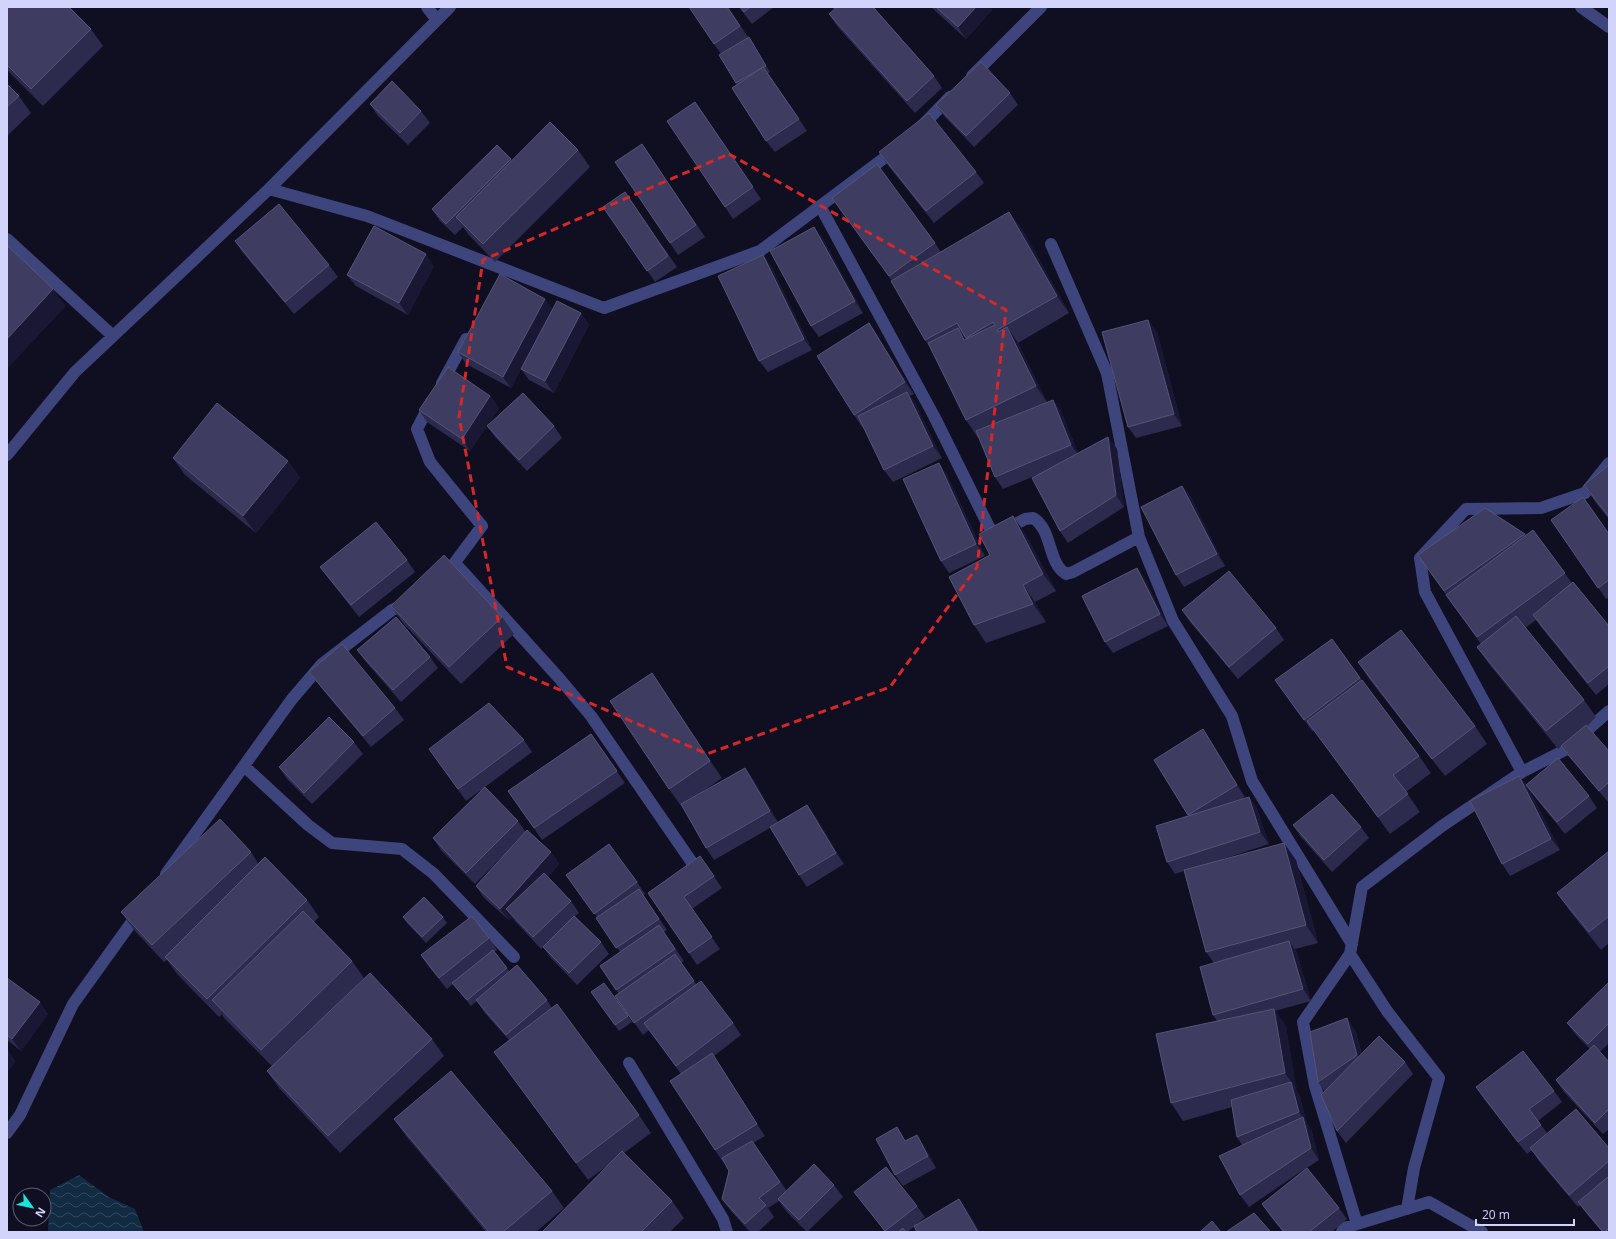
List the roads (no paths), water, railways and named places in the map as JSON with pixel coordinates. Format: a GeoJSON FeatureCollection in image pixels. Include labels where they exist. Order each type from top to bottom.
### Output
{"type":"FeatureCollection","features":[{"type":"Feature","properties":{"kind":"street"},"geometry":{"type":"LineString","coordinates":[[427,7],[437,20]]}},
{"type":"Feature","properties":{"kind":"street"},"geometry":{"type":"LineString","coordinates":[[7,455],[75,372],[269,189],[450,7]]}},
{"type":"Feature","properties":{"kind":"street"},"geometry":{"type":"LineString","coordinates":[[914,134],[1041,7]]}},
{"type":"Feature","properties":{"kind":"street"},"geometry":{"type":"LineString","coordinates":[[1581,7],[1609,27]]}},
{"type":"Feature","properties":{"kind":"street"},"geometry":{"type":"LineString","coordinates":[[269,189],[367,216],[502,273],[604,308],[760,250],[903,144]]}},
{"type":"Feature","properties":{"kind":"street"},"geometry":{"type":"LineString","coordinates":[[820,206],[934,416],[989,527],[994,532],[999,533],[1025,519],[1033,518],[1042,526],[1059,567],[1066,574],[1073,572],[1139,537]]}},
{"type":"Feature","properties":{"kind":"street"},"geometry":{"type":"LineString","coordinates":[[7,238],[113,336]]}},
{"type":"Feature","properties":{"kind":"street"},"geometry":{"type":"LineString","coordinates":[[1051,244],[1107,373],[1139,537],[1173,621],[1232,716],[1252,781],[1387,1011],[1439,1078],[1414,1168],[1407,1209]]}},
{"type":"Feature","properties":{"kind":"street"},"geometry":{"type":"LineString","coordinates":[[433,587],[455,563],[482,526],[430,462],[417,429],[470,332]]}},
{"type":"Feature","properties":{"kind":"street"},"geometry":{"type":"LineString","coordinates":[[1522,772],[1425,592],[1420,558],[1466,509],[1541,508],[1585,493],[1609,463]]}},
{"type":"Feature","properties":{"kind":"street"},"geometry":{"type":"LineString","coordinates":[[455,563],[559,678],[591,716],[693,864]]}},
{"type":"Feature","properties":{"kind":"street"},"geometry":{"type":"LineString","coordinates":[[159,884],[292,699],[322,664],[392,610],[421,596]]}},
{"type":"Feature","properties":{"kind":"street"},"geometry":{"type":"LineString","coordinates":[[1357,1224],[1315,1086],[1303,1022],[1351,949],[1362,887],[1442,826],[1522,772],[1565,750],[1609,711]]}},
{"type":"Feature","properties":{"kind":"street"},"geometry":{"type":"LineString","coordinates":[[244,766],[308,825],[332,843],[402,849],[434,874],[514,957]]}},
{"type":"Feature","properties":{"kind":"street"},"geometry":{"type":"LineString","coordinates":[[7,1133],[20,1115],[73,1004],[145,903]]}},
{"type":"Feature","properties":{"kind":"street"},"geometry":{"type":"LineString","coordinates":[[629,1063],[723,1219],[727,1232]]}},
{"type":"Feature","properties":{"kind":"street"},"geometry":{"type":"LineString","coordinates":[[1342,1232],[1344,1228],[1429,1202],[1482,1232]]}},
{"type":"Feature","properties":{"kind":"water"},"geometry":{"type":"Polygon","coordinates":[[[79,1175],[109,1197],[135,1209],[144,1232],[48,1232],[48,1227],[52,1227],[52,1189],[79,1175]]]}}]}
